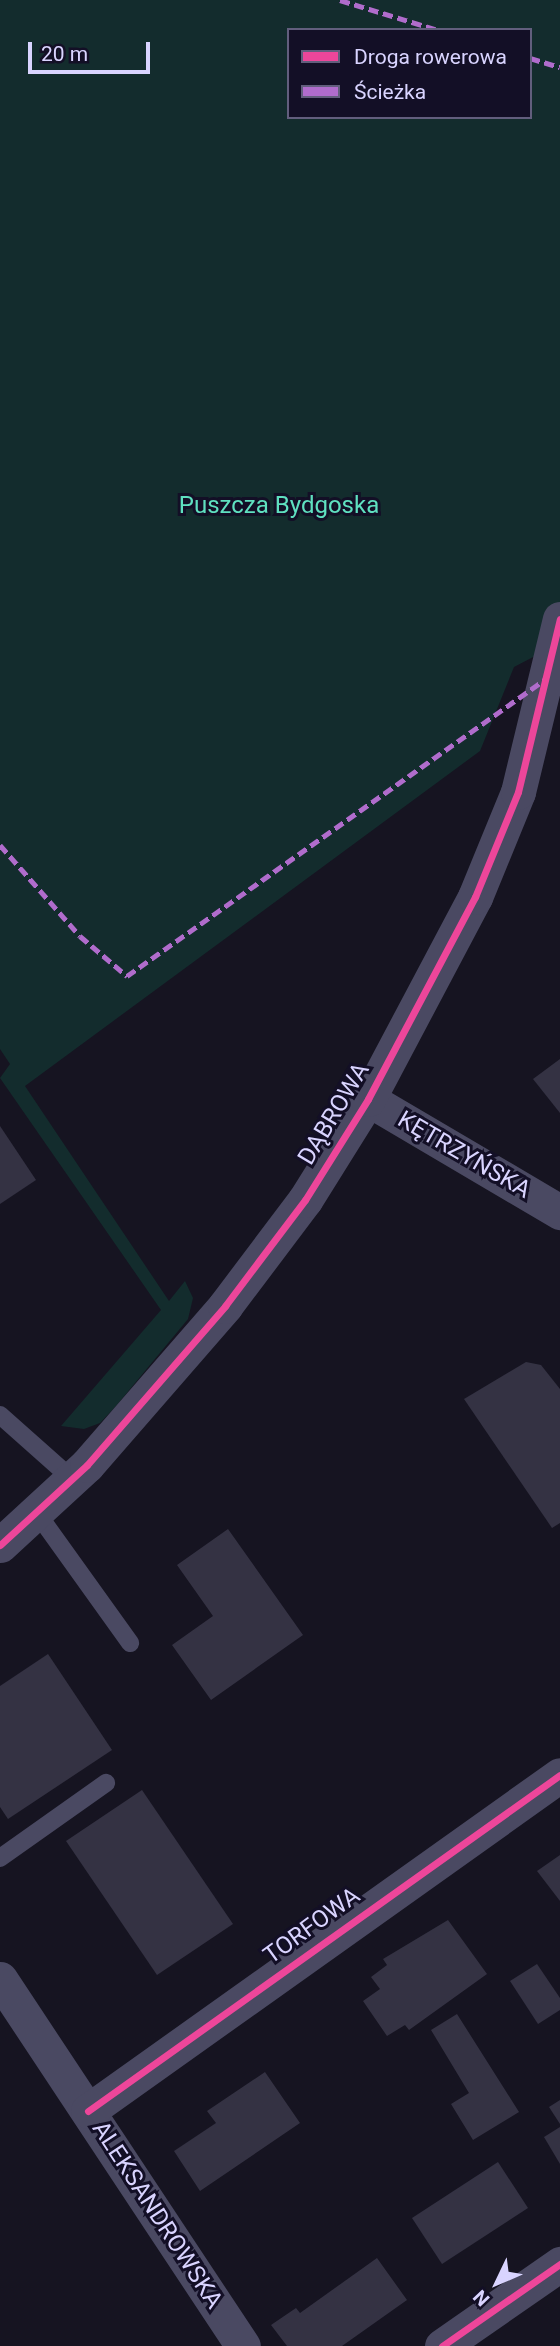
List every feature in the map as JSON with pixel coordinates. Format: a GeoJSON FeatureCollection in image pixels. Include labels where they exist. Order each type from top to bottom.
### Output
{"type":"FeatureCollection","features":[{"type":"Feature","properties":{"kind":"street","name":"DĄBROWA"},"geometry":{"type":"LineString","coordinates":[[0,1545],[72,1479],[226,1306],[305,1200],[368,1099],[475,897],[517,792],[553,674],[560,619]]}},
{"type":"Feature","properties":{"kind":"street","name":"KĘTRZYŃSKA"},"geometry":{"type":"LineString","coordinates":[[368,1099],[560,1212]]}},
{"type":"Feature","properties":{"kind":"street","name":"TORFOWA"},"geometry":{"type":"LineString","coordinates":[[88,2111],[560,1775]]}},
{"type":"Feature","properties":{"kind":"street","name":"ALEKSANDROWSKA"},"geometry":{"type":"LineString","coordinates":[[0,1979],[243,2346]]}},
{"type":"Feature","properties":{"kind":"street"},"geometry":{"type":"LineString","coordinates":[[442,2346],[560,2264]]}},
{"type":"Feature","properties":{"kind":"lane"},"geometry":{"type":"LineString","coordinates":[[0,1415],[72,1479]]}},
{"type":"Feature","properties":{"kind":"lane"},"geometry":{"type":"LineString","coordinates":[[37,1513],[130,1643]]}},
{"type":"Feature","properties":{"kind":"lane"},"geometry":{"type":"LineString","coordinates":[[0,1858],[106,1783]]}},
{"type":"Feature","properties":{"kind":"green space","name":"Puszcza Bydgoska"},"geometry":{"type":"Polygon","coordinates":[[[0,0],[560,0],[560,643],[514,667],[480,751],[25,1086],[169,1301],[185,1281],[193,1298],[188,1319],[116,1406],[100,1423],[84,1429],[61,1426],[161,1310],[0,1078],[10,1064],[0,1049],[0,0]]]}},
{"type":"Feature","properties":{"kind":"building"},"geometry":{"type":"Polygon","coordinates":[[[560,1059],[560,1113],[533,1079],[560,1059]]]}},
{"type":"Feature","properties":{"kind":"building"},"geometry":{"type":"Polygon","coordinates":[[[0,1126],[36,1180],[0,1204],[0,1126]]]}},
{"type":"Feature","properties":{"kind":"building"},"geometry":{"type":"Polygon","coordinates":[[[526,1362],[541,1365],[560,1389],[560,1523],[552,1528],[464,1399],[526,1362]]]}},
{"type":"Feature","properties":{"kind":"building"},"geometry":{"type":"Polygon","coordinates":[[[228,1529],[303,1635],[211,1700],[172,1645],[213,1616],[177,1565],[228,1529]]]}},
{"type":"Feature","properties":{"kind":"building"},"geometry":{"type":"Polygon","coordinates":[[[48,1654],[112,1750],[8,1819],[0,1807],[0,1686],[48,1654]]]}},
{"type":"Feature","properties":{"kind":"building"},"geometry":{"type":"Polygon","coordinates":[[[142,1790],[233,1924],[157,1975],[66,1841],[142,1790]]]}},
{"type":"Feature","properties":{"kind":"building"},"geometry":{"type":"Polygon","coordinates":[[[560,1855],[560,1901],[537,1871],[560,1855]]]}},
{"type":"Feature","properties":{"kind":"building"},"geometry":{"type":"Polygon","coordinates":[[[448,1920],[487,1974],[409,2030],[405,2025],[387,2036],[363,2001],[380,1989],[371,1977],[387,1965],[383,1959],[448,1920]]]}},
{"type":"Feature","properties":{"kind":"building"},"geometry":{"type":"Polygon","coordinates":[[[537,1964],[560,1998],[560,2010],[538,2024],[510,1981],[537,1964]]]}},
{"type":"Feature","properties":{"kind":"building"},"geometry":{"type":"Polygon","coordinates":[[[457,2014],[519,2112],[473,2140],[451,2104],[469,2093],[431,2030],[457,2014]]]}},
{"type":"Feature","properties":{"kind":"building"},"geometry":{"type":"Polygon","coordinates":[[[265,2072],[300,2123],[200,2191],[174,2151],[216,2123],[207,2111],[265,2072]]]}},
{"type":"Feature","properties":{"kind":"building"},"geometry":{"type":"Polygon","coordinates":[[[560,2100],[560,2124],[549,2107],[560,2100]]]}},
{"type":"Feature","properties":{"kind":"building"},"geometry":{"type":"Polygon","coordinates":[[[560,2127],[560,2164],[544,2137],[560,2127]]]}},
{"type":"Feature","properties":{"kind":"building"},"geometry":{"type":"Polygon","coordinates":[[[498,2162],[528,2208],[442,2264],[412,2218],[498,2162]]]}},
{"type":"Feature","properties":{"kind":"building"},"geometry":{"type":"Polygon","coordinates":[[[377,2258],[407,2300],[342,2346],[287,2346],[271,2325],[296,2308],[300,2313],[377,2258]]]}},
{"type":"Feature","properties":{"kind":"marked path"},"geometry":{"type":"LineString","coordinates":[[340,0],[431,28]]}},
{"type":"Feature","properties":{"kind":"marked path"},"geometry":{"type":"LineString","coordinates":[[532,59],[560,67]]}},
{"type":"Feature","properties":{"kind":"marked path"},"geometry":{"type":"LineString","coordinates":[[0,845],[80,936],[127,976],[547,678]]}},
{"type":"Feature","properties":{"kind":"cycle path"},"geometry":{"type":"LineString","coordinates":[[0,1545],[87,1465],[225,1306],[305,1200],[368,1099],[475,897],[518,792],[560,619]]}},
{"type":"Feature","properties":{"kind":"cycle path"},"geometry":{"type":"LineString","coordinates":[[88,2111],[560,1775]]}},
{"type":"Feature","properties":{"kind":"cycle path"},"geometry":{"type":"LineString","coordinates":[[442,2346],[560,2264]]}}]}
